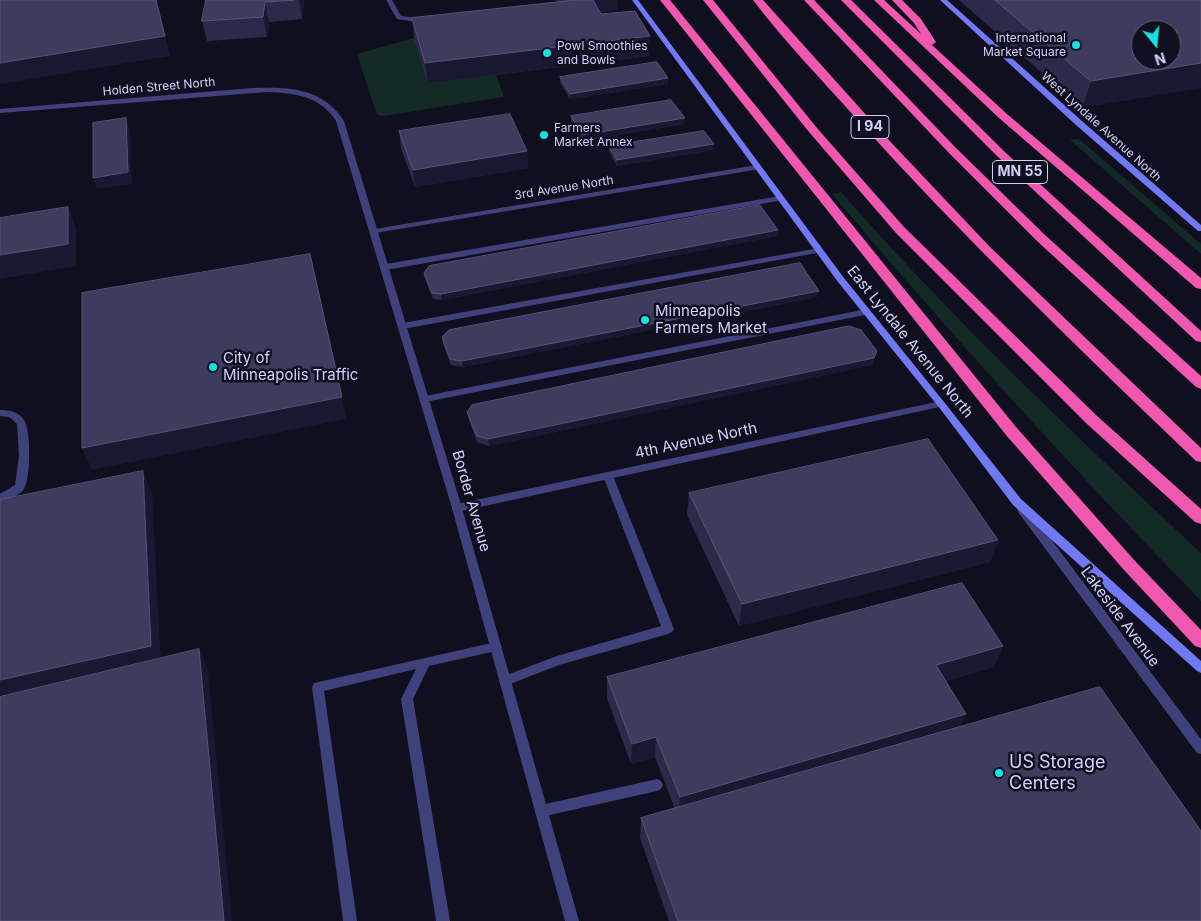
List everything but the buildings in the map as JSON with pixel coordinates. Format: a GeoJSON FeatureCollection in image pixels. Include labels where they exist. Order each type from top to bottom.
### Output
{"type":"FeatureCollection","features":[{"type":"Feature","properties":{"kind":"highway"},"geometry":{"type":"LineString","coordinates":[[665,0],[1017,438],[1130,566],[1201,641]]}},
{"type":"Feature","properties":{"kind":"highway"},"geometry":{"type":"LineString","coordinates":[[708,0],[813,130],[900,230],[1091,419],[1201,518]]}},
{"type":"Feature","properties":{"kind":"highway","name":"I 94"},"geometry":{"type":"LineString","coordinates":[[758,0],[914,175],[1072,335],[1201,457]]}},
{"type":"Feature","properties":{"kind":"highway","name":"I 94"},"geometry":{"type":"LineString","coordinates":[[809,0],[946,144],[1040,238],[1201,384]]}},
{"type":"Feature","properties":{"kind":"highway","name":"MN 55"},"geometry":{"type":"LineString","coordinates":[[846,0],[1002,155],[1201,338]]}},
{"type":"Feature","properties":{"kind":"highway"},"geometry":{"type":"LineString","coordinates":[[879,0],[945,64],[1063,168],[1201,285]]}},
{"type":"Feature","properties":{"kind":"highway"},"geometry":{"type":"LineString","coordinates":[[897,0],[918,22],[945,64]]}},
{"type":"Feature","properties":{"kind":"main road","name":"East Lyndale Avenue North"},"geometry":{"type":"LineString","coordinates":[[635,0],[819,250],[1017,502],[1201,668]]}},
{"type":"Feature","properties":{"kind":"main road","name":"West Lyndale Avenue North"},"geometry":{"type":"LineString","coordinates":[[943,0],[1100,142],[1201,230]]}},
{"type":"Feature","properties":{"kind":"street"},"geometry":{"type":"LineString","coordinates":[[389,0],[399,18],[428,20]]}},
{"type":"Feature","properties":{"kind":"street","name":"Holden Street North"},"geometry":{"type":"LineString","coordinates":[[0,111],[260,91],[293,92],[308,94],[320,99]]}},
{"type":"Feature","properties":{"kind":"street","name":"Border Avenue"},"geometry":{"type":"LineString","coordinates":[[320,99],[329,105],[340,121],[375,231],[457,508],[572,921]]}},
{"type":"Feature","properties":{"kind":"street","name":"3rd Avenue North"},"geometry":{"type":"LineString","coordinates":[[375,231],[758,167]]}},
{"type":"Feature","properties":{"kind":"street"},"geometry":{"type":"LineString","coordinates":[[386,267],[780,198]]}},
{"type":"Feature","properties":{"kind":"street"},"geometry":{"type":"LineString","coordinates":[[403,326],[819,250]]}},
{"type":"Feature","properties":{"kind":"street"},"geometry":{"type":"LineString","coordinates":[[425,400],[867,312]]}},
{"type":"Feature","properties":{"kind":"street","name":"4th Avenue North"},"geometry":{"type":"LineString","coordinates":[[457,508],[941,404]]}},
{"type":"Feature","properties":{"kind":"street"},"geometry":{"type":"LineString","coordinates":[[0,413],[6,412],[16,416],[22,424],[23,440],[22,480],[19,487],[12,493],[0,498]]}},
{"type":"Feature","properties":{"kind":"street"},"geometry":{"type":"LineString","coordinates":[[505,681],[557,661],[668,629],[608,476]]}},
{"type":"Feature","properties":{"kind":"street","name":"Lakeside Avenue"},"geometry":{"type":"LineString","coordinates":[[1017,502],[1201,749]]}},
{"type":"Feature","properties":{"kind":"street"},"geometry":{"type":"LineString","coordinates":[[350,921],[318,687],[496,647]]}},
{"type":"Feature","properties":{"kind":"street"},"geometry":{"type":"LineString","coordinates":[[424,662],[407,699],[443,921]]}},
{"type":"Feature","properties":{"kind":"street"},"geometry":{"type":"LineString","coordinates":[[541,811],[657,785]]}},
{"type":"Feature","properties":{"kind":"green space"},"geometry":{"type":"Polygon","coordinates":[[[592,18],[649,56],[496,75],[504,97],[383,116],[377,115],[357,54],[414,38],[592,18]]]}},
{"type":"Feature","properties":{"kind":"green space"},"geometry":{"type":"Polygon","coordinates":[[[1079,139],[1201,244],[1201,254],[1070,140],[1079,139]]]}},
{"type":"Feature","properties":{"kind":"green space"},"geometry":{"type":"Polygon","coordinates":[[[841,192],[971,332],[1062,422],[1201,553],[1201,601],[1059,451],[921,298],[832,194],[841,192]]]}},
{"type":"Feature","properties":{"kind":"place","name":"International Market Square"},"geometry":{"type":"Point","coordinates":[1076,45]}},
{"type":"Feature","properties":{"kind":"place","name":"Powl Smoothies and Bowls"},"geometry":{"type":"Point","coordinates":[547,53]}},
{"type":"Feature","properties":{"kind":"place","name":"Farmers Market Annex"},"geometry":{"type":"Point","coordinates":[544,135]}},
{"type":"Feature","properties":{"kind":"place","name":"Minneapolis Farmers Market"},"geometry":{"type":"Point","coordinates":[645,320]}},
{"type":"Feature","properties":{"kind":"place","name":"City of Minneapolis Traffic"},"geometry":{"type":"Point","coordinates":[213,367]}},
{"type":"Feature","properties":{"kind":"place","name":"US Storage Centers"},"geometry":{"type":"Point","coordinates":[999,773]}}]}
